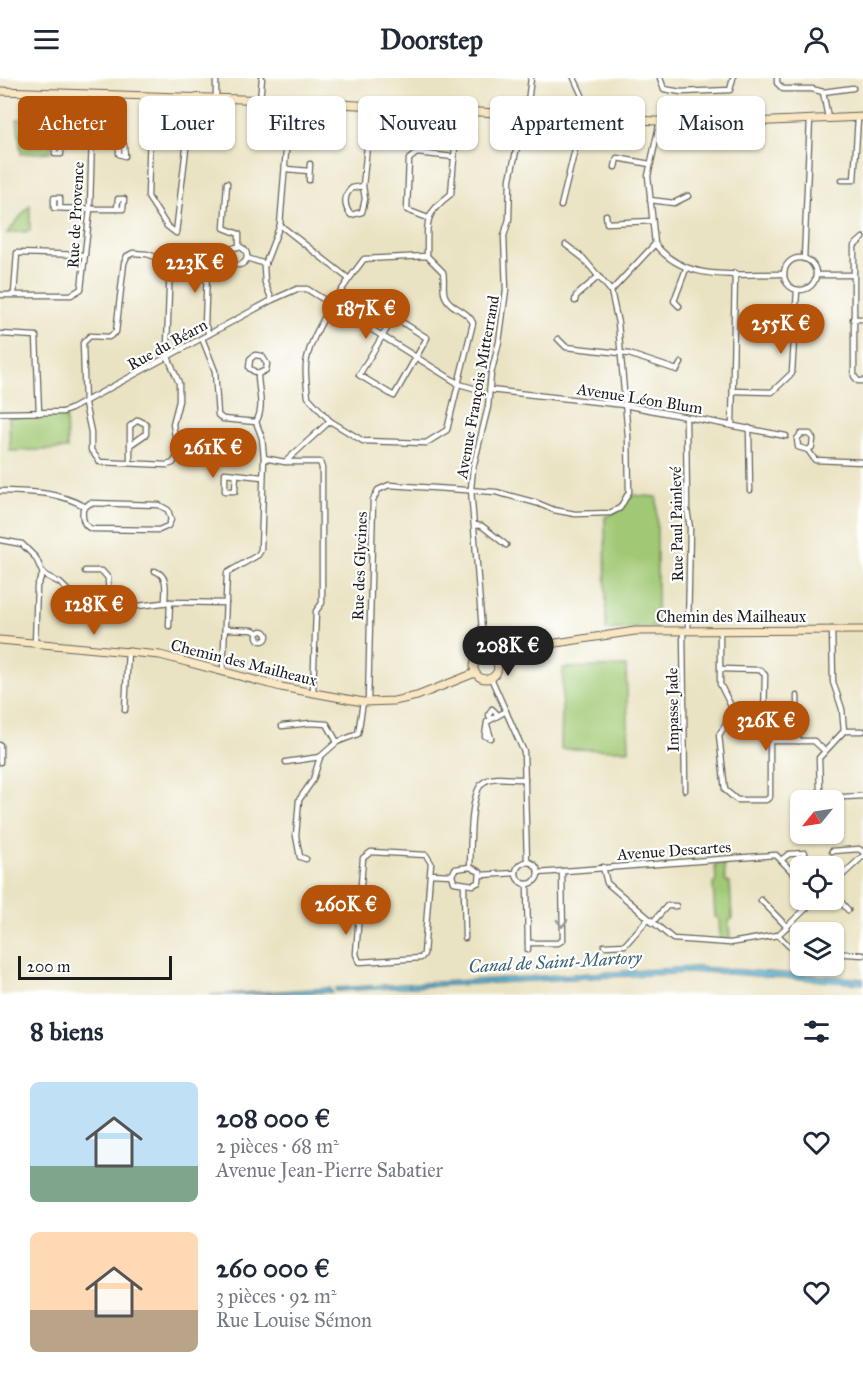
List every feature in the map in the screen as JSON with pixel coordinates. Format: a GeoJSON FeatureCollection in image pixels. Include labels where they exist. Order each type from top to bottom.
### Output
{"type":"FeatureCollection","features":[{"type":"Feature","properties":{"kind":"street"},"geometry":{"type":"LineString","coordinates":[[216,78],[216,96]]}},
{"type":"Feature","properties":{"kind":"street"},"geometry":{"type":"LineString","coordinates":[[260,96],[262,78]]}},
{"type":"Feature","properties":{"kind":"street"},"geometry":{"type":"LineString","coordinates":[[529,96],[531,78]]}},
{"type":"Feature","properties":{"kind":"street"},"geometry":{"type":"LineString","coordinates":[[574,78],[582,96]]}},
{"type":"Feature","properties":{"kind":"street"},"geometry":{"type":"LineString","coordinates":[[660,78],[664,89],[681,92],[730,90],[733,78]]}},
{"type":"Feature","properties":{"kind":"street"},"geometry":{"type":"LineString","coordinates":[[777,78],[777,83],[783,89],[812,89],[823,92],[853,88]]}},
{"type":"Feature","properties":{"kind":"street"},"geometry":{"type":"LineString","coordinates":[[0,91],[151,96]]}},
{"type":"Feature","properties":{"kind":"street"},"geometry":{"type":"LineString","coordinates":[[823,92],[828,118]]}},
{"type":"Feature","properties":{"kind":"street"},"geometry":{"type":"LineString","coordinates":[[765,121],[861,118],[854,180],[842,180]]}},
{"type":"Feature","properties":{"kind":"street"},"geometry":{"type":"LineString","coordinates":[[804,259],[810,119]]}},
{"type":"Feature","properties":{"kind":"street"},"geometry":{"type":"LineString","coordinates":[[657,134],[648,176],[655,244],[676,265],[698,273],[784,274]]}},
{"type":"Feature","properties":{"kind":"street","name":"Rue de Provence"},"geometry":{"type":"LineString","coordinates":[[0,295],[70,295],[77,292],[83,283],[90,209],[91,150]]}},
{"type":"Feature","properties":{"kind":"street"},"geometry":{"type":"LineString","coordinates":[[149,150],[148,197],[167,226],[176,232],[186,150]]}},
{"type":"Feature","properties":{"kind":"street"},"geometry":{"type":"LineString","coordinates":[[272,300],[265,283],[265,264],[280,225],[287,150]]}},
{"type":"Feature","properties":{"kind":"street"},"geometry":{"type":"LineString","coordinates":[[363,186],[348,191],[346,204],[351,215],[362,213],[365,207],[363,186],[367,150]]}},
{"type":"Feature","properties":{"kind":"street"},"geometry":{"type":"LineString","coordinates":[[427,256],[364,259],[349,279],[316,335],[306,364],[308,397],[330,421],[363,441],[426,442],[447,430],[473,323],[470,315],[448,302],[444,294],[443,272],[427,256],[428,218],[434,207],[451,194],[455,150]]}},
{"type":"Feature","properties":{"kind":"street","name":"Avenue François Mitterrand"},"geometry":{"type":"LineString","coordinates":[[484,656],[471,489],[506,290],[504,236],[509,219],[510,179],[516,150]]}},
{"type":"Feature","properties":{"kind":"street"},"geometry":{"type":"LineString","coordinates":[[561,206],[576,150]]}},
{"type":"Feature","properties":{"kind":"street"},"geometry":{"type":"LineString","coordinates":[[428,218],[411,214],[407,210],[409,159],[417,153],[454,157]]}},
{"type":"Feature","properties":{"kind":"street"},"geometry":{"type":"LineString","coordinates":[[615,167],[617,158],[650,164]]}},
{"type":"Feature","properties":{"kind":"street"},"geometry":{"type":"LineString","coordinates":[[309,180],[310,164]]}},
{"type":"Feature","properties":{"kind":"street"},"geometry":{"type":"LineString","coordinates":[[286,169],[309,171]]}},
{"type":"Feature","properties":{"kind":"street"},"geometry":{"type":"LineString","coordinates":[[227,183],[224,228],[239,234],[239,247]]}},
{"type":"Feature","properties":{"kind":"street"},"geometry":{"type":"LineString","coordinates":[[650,200],[674,202],[688,196]]}},
{"type":"Feature","properties":{"kind":"street"},"geometry":{"type":"LineString","coordinates":[[60,208],[117,209]]}},
{"type":"Feature","properties":{"kind":"street"},"geometry":{"type":"LineString","coordinates":[[606,215],[607,223],[652,221]]}},
{"type":"Feature","properties":{"kind":"street"},"geometry":{"type":"LineString","coordinates":[[280,225],[349,279]]}},
{"type":"Feature","properties":{"kind":"street"},"geometry":{"type":"LineString","coordinates":[[863,238],[854,246],[853,275],[854,376],[858,381],[863,381]]}},
{"type":"Feature","properties":{"kind":"street"},"geometry":{"type":"LineString","coordinates":[[566,245],[583,258],[611,291],[655,244]]}},
{"type":"Feature","properties":{"kind":"street"},"geometry":{"type":"LineString","coordinates":[[239,247],[245,249],[247,258],[242,265],[231,263],[229,253],[239,247]]}},
{"type":"Feature","properties":{"kind":"street"},"geometry":{"type":"LineString","coordinates":[[14,294],[17,253],[85,255]]}},
{"type":"Feature","properties":{"kind":"street"},"geometry":{"type":"LineString","coordinates":[[170,262],[168,357],[177,374],[180,393],[173,424],[178,448],[177,459],[167,465],[100,462],[92,455],[85,404],[83,343],[90,336],[109,337],[116,332],[124,262],[127,256],[147,254],[170,262],[200,261],[204,264],[207,270],[205,325],[209,334]]}},
{"type":"Feature","properties":{"kind":"street"},"geometry":{"type":"LineString","coordinates":[[247,258],[265,264]]}},
{"type":"Feature","properties":{"kind":"street"},"geometry":{"type":"LineString","coordinates":[[804,259],[812,263],[816,275],[811,286],[797,290],[787,285],[784,274],[790,262],[804,259]]}},
{"type":"Feature","properties":{"kind":"street"},"geometry":{"type":"LineString","coordinates":[[679,306],[674,301],[686,269]]}},
{"type":"Feature","properties":{"kind":"street"},"geometry":{"type":"LineString","coordinates":[[732,425],[735,273]]}},
{"type":"Feature","properties":{"kind":"street"},"geometry":{"type":"LineString","coordinates":[[816,275],[853,275]]}},
{"type":"Feature","properties":{"kind":"street"},"geometry":{"type":"LineString","coordinates":[[575,301],[576,296],[599,276]]}},
{"type":"Feature","properties":{"kind":"street","name":"Rue du Béarn"},"geometry":{"type":"LineString","coordinates":[[0,413],[63,412],[85,404],[209,334],[297,289],[307,289],[382,338],[459,384],[480,390]]}},
{"type":"Feature","properties":{"kind":"street"},"geometry":{"type":"LineString","coordinates":[[733,391],[772,392],[792,374],[797,290]]}},
{"type":"Feature","properties":{"kind":"street","name":"Rue des Glycines"},"geometry":{"type":"LineString","coordinates":[[337,742],[357,734],[365,702],[373,500],[378,490],[389,485],[496,492],[575,514],[615,511],[625,503],[629,492],[628,436],[618,323],[611,291]]}},
{"type":"Feature","properties":{"kind":"street"},"geometry":{"type":"LineString","coordinates":[[394,317],[428,338],[417,359],[394,396],[359,375],[394,317]]}},
{"type":"Feature","properties":{"kind":"street"},"geometry":{"type":"LineString","coordinates":[[853,319],[863,319]]}},
{"type":"Feature","properties":{"kind":"street"},"geometry":{"type":"LineString","coordinates":[[0,334],[36,336],[39,413]]}},
{"type":"Feature","properties":{"kind":"street"},"geometry":{"type":"LineString","coordinates":[[202,339],[215,371],[218,416],[223,419],[256,422]]}},
{"type":"Feature","properties":{"kind":"street"},"geometry":{"type":"LineString","coordinates":[[558,339],[566,347],[629,354],[677,370],[681,363]]}},
{"type":"Feature","properties":{"kind":"street"},"geometry":{"type":"LineString","coordinates":[[256,422],[260,416],[262,395],[258,374],[249,368],[250,359],[262,356],[267,364],[266,370],[258,374]]}},
{"type":"Feature","properties":{"kind":"street","name":"Avenue Léon Blum"},"geometry":{"type":"LineString","coordinates":[[490,390],[624,405],[786,436]]}},
{"type":"Feature","properties":{"kind":"street","name":"Rue Paul Painlevé"},"geometry":{"type":"LineString","coordinates":[[686,418],[687,509],[690,528],[686,630]]}},
{"type":"Feature","properties":{"kind":"street"},"geometry":{"type":"LineString","coordinates":[[130,445],[146,434],[146,424],[142,420],[130,426],[130,445],[130,463]]}},
{"type":"Feature","properties":{"kind":"street"},"geometry":{"type":"LineString","coordinates":[[285,462],[330,421]]}},
{"type":"Feature","properties":{"kind":"street"},"geometry":{"type":"LineString","coordinates":[[223,672],[227,573],[258,555],[261,550],[264,458],[262,438],[256,422]]}},
{"type":"Feature","properties":{"kind":"street"},"geometry":{"type":"LineString","coordinates":[[749,428],[750,490]]}},
{"type":"Feature","properties":{"kind":"street"},"geometry":{"type":"LineString","coordinates":[[807,450],[818,462],[863,462]]}},
{"type":"Feature","properties":{"kind":"street"},"geometry":{"type":"LineString","coordinates":[[264,458],[285,462],[320,462],[322,468],[322,603],[316,611],[313,693]]}},
{"type":"Feature","properties":{"kind":"street"},"geometry":{"type":"LineString","coordinates":[[236,474],[262,477]]}},
{"type":"Feature","properties":{"kind":"street"},"geometry":{"type":"LineString","coordinates":[[0,491],[55,494],[84,506]]}},
{"type":"Feature","properties":{"kind":"street"},"geometry":{"type":"LineString","coordinates":[[90,502],[159,505],[168,510],[171,520],[168,526],[159,530],[92,529],[84,522],[84,506],[90,502]]}},
{"type":"Feature","properties":{"kind":"street"},"geometry":{"type":"LineString","coordinates":[[475,525],[482,526],[506,545]]}},
{"type":"Feature","properties":{"kind":"street"},"geometry":{"type":"LineString","coordinates":[[0,540],[22,544],[36,558],[43,574],[60,584],[86,610],[109,611],[168,602],[226,603]]}},
{"type":"Feature","properties":{"kind":"street"},"geometry":{"type":"LineString","coordinates":[[86,571],[102,571],[108,578],[109,611]]}},
{"type":"Feature","properties":{"kind":"street"},"geometry":{"type":"LineString","coordinates":[[155,571],[165,579],[169,626]]}},
{"type":"Feature","properties":{"kind":"street"},"geometry":{"type":"LineString","coordinates":[[35,644],[37,586],[43,574]]}},
{"type":"Feature","properties":{"kind":"street"},"geometry":{"type":"LineString","coordinates":[[225,629],[253,630],[258,633]]}},
{"type":"Feature","properties":{"kind":"street"},"geometry":{"type":"LineString","coordinates":[[832,629],[833,682],[842,709],[844,731]]}},
{"type":"Feature","properties":{"kind":"street","name":"Impasse Jade"},"geometry":{"type":"LineString","coordinates":[[685,790],[686,630]]}},
{"type":"Feature","properties":{"kind":"street","name":"Chemin des Mailheaux"},"geometry":{"type":"LineString","coordinates":[[497,664],[533,650],[585,637],[635,631],[863,630]]}},
{"type":"Feature","properties":{"kind":"street"},"geometry":{"type":"LineString","coordinates":[[720,631],[720,684],[734,712],[752,734],[760,734],[770,741],[814,741],[825,752]]}},
{"type":"Feature","properties":{"kind":"street","name":"Chemin des Mailheaux"},"geometry":{"type":"LineString","coordinates":[[0,640],[128,650],[160,655],[313,693],[365,702],[394,701],[417,696],[475,673]]}},
{"type":"Feature","properties":{"kind":"street"},"geometry":{"type":"LineString","coordinates":[[125,710],[128,650]]}},
{"type":"Feature","properties":{"kind":"street"},"geometry":{"type":"LineString","coordinates":[[484,656],[492,658],[497,664],[496,673],[491,678],[482,678],[475,673],[476,662],[484,656]]}},
{"type":"Feature","properties":{"kind":"street"},"geometry":{"type":"LineString","coordinates":[[721,669],[760,670],[765,675],[764,721],[760,734]]}},
{"type":"Feature","properties":{"kind":"street"},"geometry":{"type":"LineString","coordinates":[[491,678],[524,753],[527,862]]}},
{"type":"Feature","properties":{"kind":"street"},"geometry":{"type":"LineString","coordinates":[[797,696],[798,741]]}},
{"type":"Feature","properties":{"kind":"street"},"geometry":{"type":"LineString","coordinates":[[491,719],[489,715],[492,709],[498,715]]}},
{"type":"Feature","properties":{"kind":"street"},"geometry":{"type":"LineString","coordinates":[[487,725],[491,719],[506,711]]}},
{"type":"Feature","properties":{"kind":"street"},"geometry":{"type":"LineString","coordinates":[[734,712],[719,735],[722,781],[725,790],[737,800],[766,800],[770,797],[770,741]]}},
{"type":"Feature","properties":{"kind":"street"},"geometry":{"type":"LineString","coordinates":[[282,726],[327,724],[337,742],[320,757],[312,783],[297,805],[297,848],[300,856],[306,859]]}},
{"type":"Feature","properties":{"kind":"street"},"geometry":{"type":"LineString","coordinates":[[863,730],[844,731],[819,758],[820,790],[826,798],[863,796]]}},
{"type":"Feature","properties":{"kind":"street"},"geometry":{"type":"LineString","coordinates":[[0,745],[0,762]]}},
{"type":"Feature","properties":{"kind":"street"},"geometry":{"type":"LineString","coordinates":[[286,762],[320,757]]}},
{"type":"Feature","properties":{"kind":"street"},"geometry":{"type":"LineString","coordinates":[[470,867],[474,804],[480,785],[488,780],[525,779]]}},
{"type":"Feature","properties":{"kind":"street"},"geometry":{"type":"LineString","coordinates":[[832,851],[859,849],[863,854],[844,874]]}},
{"type":"Feature","properties":{"kind":"street"},"geometry":{"type":"LineString","coordinates":[[371,852],[426,855],[431,862],[430,874],[424,954],[421,958],[359,962],[356,954],[363,858],[366,854],[371,852]]}},
{"type":"Feature","properties":{"kind":"street"},"geometry":{"type":"LineString","coordinates":[[790,870],[781,861],[789,854],[805,854]]}},
{"type":"Feature","properties":{"kind":"street","name":"Avenue Descartes"},"geometry":{"type":"LineString","coordinates":[[538,873],[776,855],[781,861]]}},
{"type":"Feature","properties":{"kind":"street"},"geometry":{"type":"LineString","coordinates":[[858,861],[863,867]]}},
{"type":"Feature","properties":{"kind":"street"},"geometry":{"type":"LineString","coordinates":[[527,862],[533,864],[538,873],[533,882],[527,884],[519,881],[516,873],[519,866],[527,862]]}},
{"type":"Feature","properties":{"kind":"street"},"geometry":{"type":"LineString","coordinates":[[470,867],[477,869],[481,875],[476,884],[464,885],[454,882],[452,875],[455,869],[470,867]]}},
{"type":"Feature","properties":{"kind":"street"},"geometry":{"type":"LineString","coordinates":[[603,867],[607,883],[674,939],[730,943],[778,935],[805,910]]}},
{"type":"Feature","properties":{"kind":"street"},"geometry":{"type":"LineString","coordinates":[[528,943],[558,944],[563,940],[562,871]]}},
{"type":"Feature","properties":{"kind":"street"},"geometry":{"type":"LineString","coordinates":[[481,875],[516,873]]}},
{"type":"Feature","properties":{"kind":"street"},"geometry":{"type":"LineString","coordinates":[[430,874],[452,875]]}},
{"type":"Feature","properties":{"kind":"street"},"geometry":{"type":"LineString","coordinates":[[527,884],[528,951]]}},
{"type":"Feature","properties":{"kind":"street"},"geometry":{"type":"LineString","coordinates":[[464,885],[465,938]]}},
{"type":"Feature","properties":{"kind":"street"},"geometry":{"type":"LineString","coordinates":[[761,900],[787,927]]}},
{"type":"Feature","properties":{"kind":"street"},"geometry":{"type":"LineString","coordinates":[[844,905],[848,910]]}},
{"type":"Feature","properties":{"kind":"street"},"geometry":{"type":"LineString","coordinates":[[604,945],[625,945],[667,906],[676,906]]}},
{"type":"Feature","properties":{"kind":"street"},"geometry":{"type":"LineString","coordinates":[[778,935],[790,947]]}},
{"type":"Feature","properties":{"kind":"street"},"geometry":{"type":"LineString","coordinates":[[844,954],[863,956]]}},
{"type":"Feature","properties":{"kind":"green space"},"geometry":{"type":"Polygon","coordinates":[[[21,150],[51,150],[51,152],[21,154],[21,150]]]}},
{"type":"Feature","properties":{"kind":"green space"},"geometry":{"type":"Polygon","coordinates":[[[29,206],[30,231],[7,233],[29,206]]]}},
{"type":"Feature","properties":{"kind":"green space"},"geometry":{"type":"Polygon","coordinates":[[[66,414],[67,449],[10,451],[9,417],[66,414]]]}},
{"type":"Feature","properties":{"kind":"green space"},"geometry":{"type":"Polygon","coordinates":[[[631,495],[657,497],[657,627],[606,630],[605,517],[621,510],[631,495]]]}},
{"type":"Feature","properties":{"kind":"green space"},"geometry":{"type":"Polygon","coordinates":[[[626,666],[629,750],[561,749],[563,668],[626,666]]]}},
{"type":"Feature","properties":{"kind":"green space"},"geometry":{"type":"Polygon","coordinates":[[[715,864],[724,864],[725,881],[730,883],[732,919],[729,921],[730,941],[720,940],[719,918],[715,917],[713,884],[716,882],[715,864]]]}},
{"type":"Feature","properties":{"kind":"water"},"geometry":{"type":"Polygon","coordinates":[[[697,967],[790,974],[790,976],[863,979],[863,984],[705,972],[336,991],[336,988],[697,967]]]}},
{"type":"Feature","properties":{"kind":"water"},"geometry":{"type":"Polygon","coordinates":[[[330,988],[332,992],[209,995],[330,988]]]}},
{"type":"Feature","properties":{"kind":"water label","name":"Canal de Saint-Martory"},"geometry":{"type":"Point","coordinates":[555,962]}}]}
